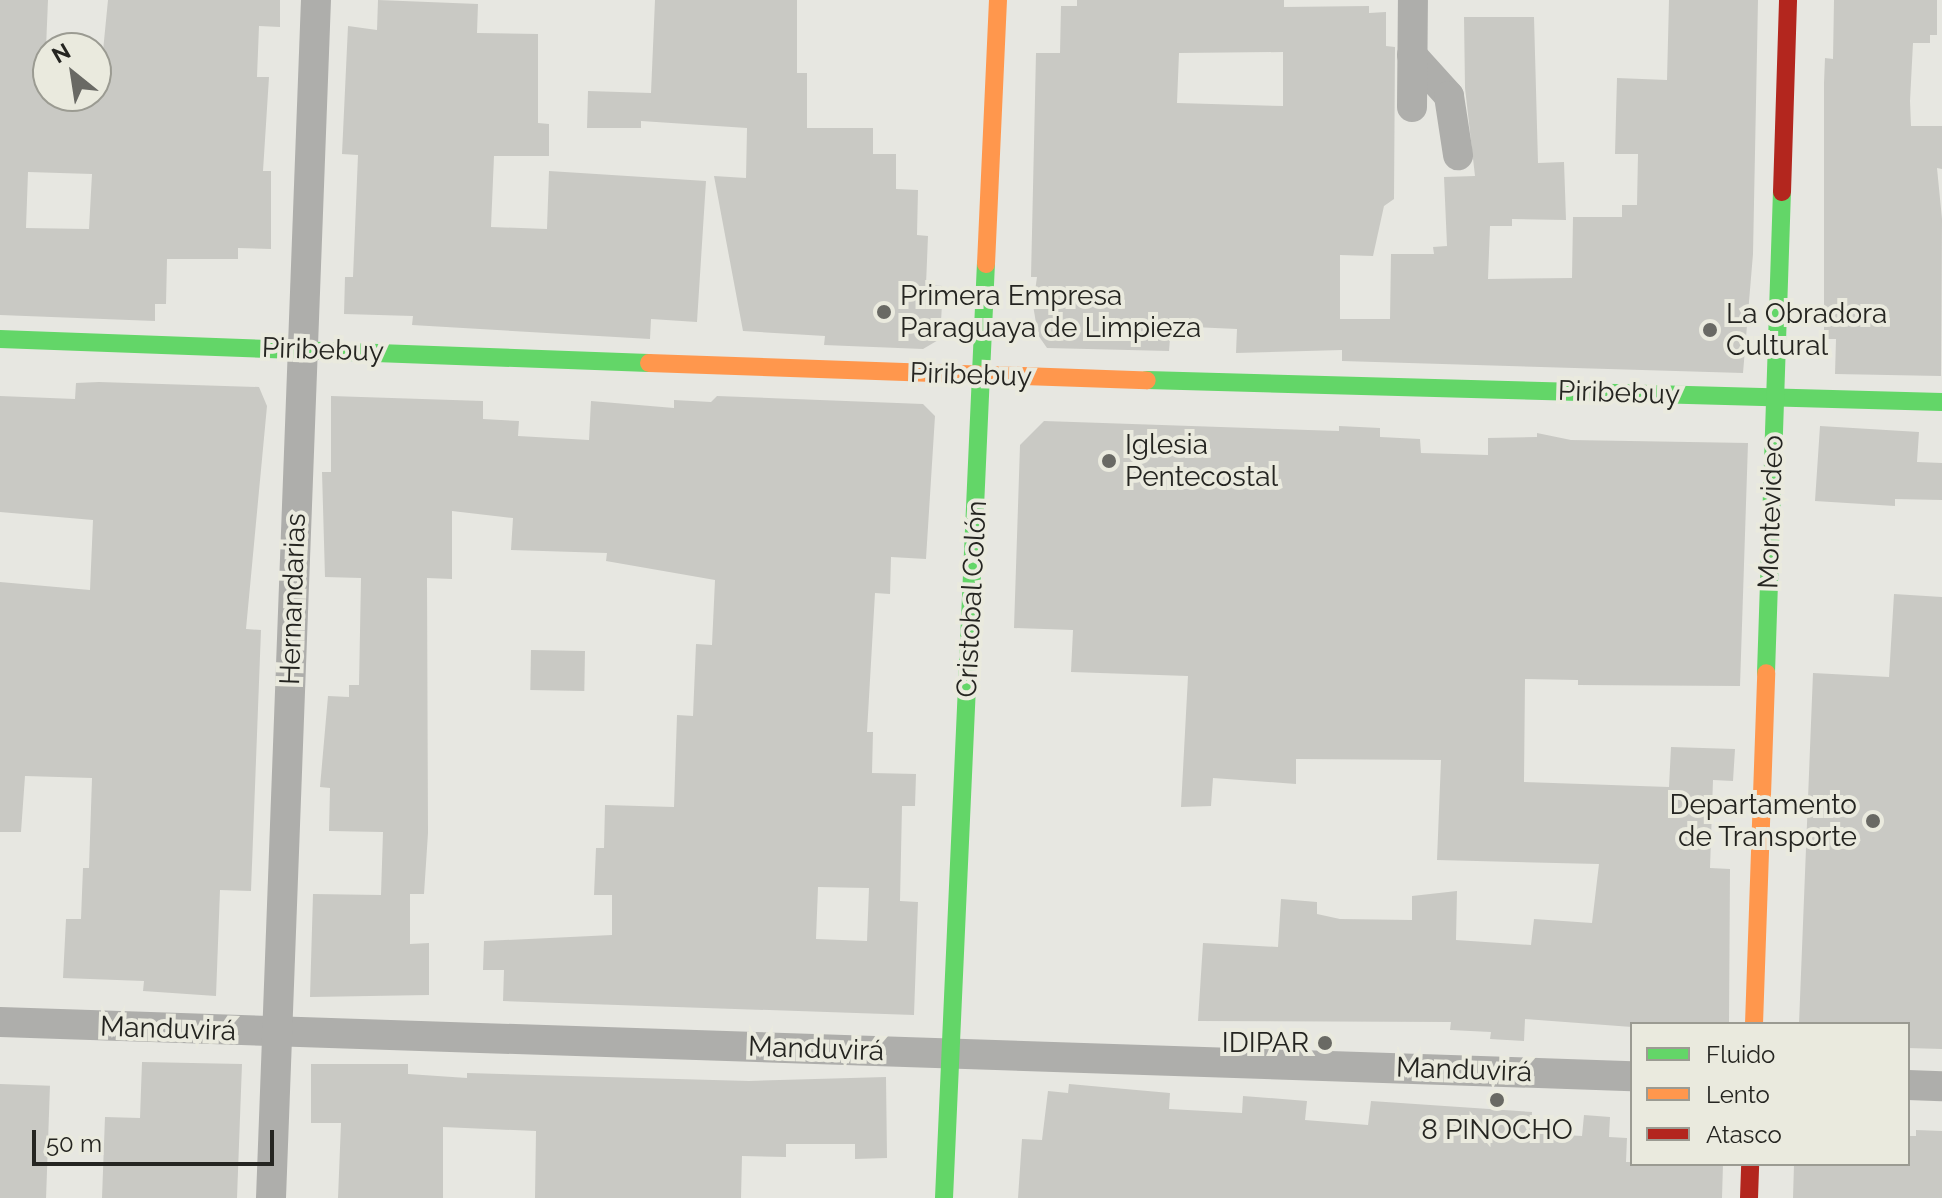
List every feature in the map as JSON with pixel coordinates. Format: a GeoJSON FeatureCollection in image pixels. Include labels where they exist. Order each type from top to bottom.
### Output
{"type":"FeatureCollection","features":[{"type":"Feature","properties":{"kind":"main road","name":"Cristobal Colón"},"geometry":{"type":"LineString","coordinates":[[944,1198],[998,0]]}},
{"type":"Feature","properties":{"kind":"main road","name":"Montevideo"},"geometry":{"type":"LineString","coordinates":[[1754,1022],[1788,0]]}},
{"type":"Feature","properties":{"kind":"main road","name":"Piribebuy"},"geometry":{"type":"LineString","coordinates":[[0,339],[982,375],[1942,402]]}},
{"type":"Feature","properties":{"kind":"main road"},"geometry":{"type":"LineString","coordinates":[[1749,1198],[1750,1166]]}},
{"type":"Feature","properties":{"kind":"street","name":"Hernandarias"},"geometry":{"type":"LineString","coordinates":[[271,1198],[300,349],[316,0]]}},
{"type":"Feature","properties":{"kind":"street"},"geometry":{"type":"LineString","coordinates":[[1412,107],[1413,0]]}},
{"type":"Feature","properties":{"kind":"street"},"geometry":{"type":"LineString","coordinates":[[1412,55],[1449,96],[1458,155]]}},
{"type":"Feature","properties":{"kind":"street","name":"Manduvirá"},"geometry":{"type":"LineString","coordinates":[[0,1022],[1630,1076]]}},
{"type":"Feature","properties":{"kind":"street"},"geometry":{"type":"LineString","coordinates":[[1910,1085],[1942,1086]]}},
{"type":"Feature","properties":{"kind":"building"},"geometry":{"type":"Polygon","coordinates":[[[0,0],[48,0],[47,32],[32,32],[32,112],[112,112],[112,32],[105,32],[108,0],[280,0],[280,27],[259,26],[257,77],[269,77],[263,171],[271,171],[271,249],[238,248],[238,259],[167,259],[166,304],[155,304],[155,321],[0,315],[0,0]],[[28,172],[26,228],[89,229],[92,174],[28,172]]]}},
{"type":"Feature","properties":{"kind":"building"},"geometry":{"type":"Polygon","coordinates":[[[378,0],[478,4],[477,33],[538,34],[538,123],[549,124],[549,156],[494,156],[491,227],[547,229],[549,171],[706,181],[697,322],[651,319],[650,339],[412,325],[413,316],[344,314],[345,277],[353,277],[358,155],[342,154],[348,26],[377,30],[378,0]]]}},
{"type":"Feature","properties":{"kind":"building"},"geometry":{"type":"Polygon","coordinates":[[[655,0],[797,0],[797,73],[807,73],[807,128],[873,128],[873,154],[896,154],[896,189],[918,190],[917,235],[928,236],[926,285],[943,286],[940,339],[923,349],[824,345],[825,336],[743,331],[714,176],[746,178],[747,128],[641,121],[641,128],[587,128],[588,91],[651,93],[655,0]]]}},
{"type":"Feature","properties":{"kind":"building"},"geometry":{"type":"Polygon","coordinates":[[[1077,0],[1284,0],[1284,7],[1369,6],[1369,13],[1386,12],[1386,46],[1395,47],[1394,199],[1384,206],[1373,256],[1340,255],[1340,319],[1390,319],[1391,254],[1434,254],[1433,247],[1447,246],[1444,177],[1475,176],[1465,88],[1464,17],[1534,17],[1538,163],[1564,162],[1566,220],[1512,219],[1512,226],[1490,226],[1488,279],[1572,278],[1573,217],[1622,217],[1622,205],[1637,205],[1638,154],[1615,154],[1617,78],[1667,80],[1669,0],[1758,0],[1753,254],[1743,373],[1342,361],[1342,350],[1236,353],[1237,329],[1171,326],[1169,351],[1047,348],[1038,335],[1033,305],[1037,277],[1031,277],[1036,53],[1060,53],[1061,6],[1077,6],[1077,0]],[[1283,52],[1179,53],[1177,103],[1283,106],[1283,52]]]}},
{"type":"Feature","properties":{"kind":"building"},"geometry":{"type":"Polygon","coordinates":[[[1834,0],[1937,0],[1937,35],[1930,35],[1930,43],[1913,43],[1910,101],[1911,126],[1942,126],[1942,169],[1937,168],[1942,219],[1941,376],[1835,374],[1836,339],[1824,339],[1824,83],[1825,58],[1833,59],[1834,0]]]}},
{"type":"Feature","properties":{"kind":"building"},"geometry":{"type":"Polygon","coordinates":[[[76,383],[259,387],[267,406],[246,629],[261,630],[251,891],[220,890],[216,996],[143,991],[144,981],[63,978],[66,919],[81,919],[83,868],[89,868],[92,778],[25,776],[21,832],[0,832],[0,582],[90,590],[93,520],[0,512],[0,396],[75,399],[76,383]]]}},
{"type":"Feature","properties":{"kind":"building"},"geometry":{"type":"Polygon","coordinates":[[[331,396],[483,401],[483,419],[519,421],[518,436],[589,440],[591,401],[674,408],[674,400],[711,402],[717,396],[923,404],[935,416],[926,559],[891,557],[890,594],[875,593],[867,732],[873,732],[872,773],[916,774],[915,806],[902,806],[900,901],[918,902],[914,1015],[503,1001],[504,970],[483,970],[484,941],[612,935],[612,895],[594,895],[596,848],[604,848],[605,805],[674,807],[677,715],[693,716],[696,644],[712,645],[715,580],[606,561],[607,553],[511,550],[513,518],[452,511],[452,579],[427,578],[428,833],[424,894],[410,894],[410,944],[429,943],[429,995],[310,997],[313,894],[381,895],[383,832],[329,831],[330,788],[320,787],[328,696],[349,697],[349,685],[359,685],[361,578],[325,577],[322,472],[331,472],[331,396]],[[818,887],[816,939],[867,941],[869,888],[818,887]]]}},
{"type":"Feature","properties":{"kind":"building"},"geometry":{"type":"Polygon","coordinates":[[[1044,421],[1339,431],[1339,426],[1380,428],[1380,437],[1420,439],[1421,453],[1488,455],[1488,438],[1537,437],[1537,433],[1571,440],[1748,443],[1740,686],[1578,685],[1578,680],[1525,679],[1524,782],[1669,787],[1671,747],[1735,749],[1733,781],[1713,780],[1710,868],[1730,869],[1729,1022],[1630,1022],[1630,1027],[1525,1019],[1524,1041],[1490,1039],[1491,1032],[1450,1030],[1451,1022],[1198,1021],[1203,943],[1278,947],[1281,899],[1317,902],[1317,914],[1340,919],[1412,920],[1412,896],[1457,891],[1456,940],[1531,945],[1534,919],[1592,923],[1599,864],[1437,860],[1441,760],[1296,759],[1296,784],[1213,778],[1211,806],[1181,807],[1188,676],[1071,672],[1073,630],[1014,628],[1020,445],[1044,421]]]}},
{"type":"Feature","properties":{"kind":"building"},"geometry":{"type":"Polygon","coordinates":[[[1820,426],[1919,432],[1917,462],[1942,463],[1942,500],[1895,499],[1895,506],[1815,501],[1820,426]]]}},
{"type":"Feature","properties":{"kind":"building"},"geometry":{"type":"Polygon","coordinates":[[[1894,594],[1942,597],[1942,1049],[1910,1048],[1910,1022],[1799,1022],[1813,673],[1889,677],[1894,594]]]}},
{"type":"Feature","properties":{"kind":"building"},"geometry":{"type":"Polygon","coordinates":[[[531,650],[585,651],[584,691],[530,690],[531,650]]]}},
{"type":"Feature","properties":{"kind":"building"},"geometry":{"type":"Polygon","coordinates":[[[142,1062],[242,1064],[237,1198],[102,1198],[105,1117],[140,1118],[142,1062]]]}},
{"type":"Feature","properties":{"kind":"building"},"geometry":{"type":"Polygon","coordinates":[[[311,1064],[408,1064],[408,1074],[467,1078],[467,1073],[749,1081],[886,1077],[887,1158],[855,1159],[855,1144],[786,1144],[786,1157],[742,1156],[741,1198],[535,1198],[536,1131],[443,1127],[443,1198],[338,1198],[341,1123],[311,1123],[311,1064]]]}},
{"type":"Feature","properties":{"kind":"building"},"geometry":{"type":"Polygon","coordinates":[[[0,1084],[50,1086],[46,1198],[0,1198],[0,1084]]]}},
{"type":"Feature","properties":{"kind":"building"},"geometry":{"type":"Polygon","coordinates":[[[1069,1084],[1170,1093],[1169,1109],[1242,1113],[1243,1096],[1307,1101],[1305,1120],[1368,1125],[1371,1101],[1532,1112],[1531,1133],[1582,1136],[1584,1115],[1610,1117],[1609,1137],[1627,1138],[1626,1162],[1630,1162],[1630,1166],[1723,1166],[1722,1198],[1018,1198],[1022,1139],[1042,1140],[1048,1091],[1068,1093],[1069,1084]]]}},
{"type":"Feature","properties":{"kind":"building"},"geometry":{"type":"Polygon","coordinates":[[[1916,1130],[1942,1131],[1942,1198],[1793,1198],[1794,1166],[1910,1166],[1910,1136],[1916,1136],[1916,1130]]]}},
{"type":"Feature","properties":{"kind":"traffic: fast"},"geometry":{"type":"LineString","coordinates":[[1766,673],[1782,192]]}},
{"type":"Feature","properties":{"kind":"traffic: fast"},"geometry":{"type":"LineString","coordinates":[[944,1198],[986,264]]}},
{"type":"Feature","properties":{"kind":"traffic: fast"},"geometry":{"type":"LineString","coordinates":[[0,339],[649,363]]}},
{"type":"Feature","properties":{"kind":"traffic: fast"},"geometry":{"type":"LineString","coordinates":[[1147,380],[1942,402]]}},
{"type":"Feature","properties":{"kind":"traffic: slow"},"geometry":{"type":"LineString","coordinates":[[986,264],[998,0]]}},
{"type":"Feature","properties":{"kind":"traffic: slow"},"geometry":{"type":"LineString","coordinates":[[649,363],[1147,380]]}},
{"type":"Feature","properties":{"kind":"traffic: slow"},"geometry":{"type":"LineString","coordinates":[[1754,1022],[1766,673]]}},
{"type":"Feature","properties":{"kind":"traffic: jam"},"geometry":{"type":"LineString","coordinates":[[1782,192],[1788,0]]}},
{"type":"Feature","properties":{"kind":"traffic: jam"},"geometry":{"type":"LineString","coordinates":[[1749,1198],[1750,1166]]}},
{"type":"Feature","properties":{"kind":"place","name":"Primera Empresa Paraguaya de Limpieza"},"geometry":{"type":"Point","coordinates":[884,312]}},
{"type":"Feature","properties":{"kind":"place","name":"La Obradora Cultural"},"geometry":{"type":"Point","coordinates":[1710,330]}},
{"type":"Feature","properties":{"kind":"place","name":"Iglesia Pentecostal"},"geometry":{"type":"Point","coordinates":[1109,461]}},
{"type":"Feature","properties":{"kind":"place","name":"Departamento de Transporte"},"geometry":{"type":"Point","coordinates":[1873,821]}},
{"type":"Feature","properties":{"kind":"place","name":"IDIPAR"},"geometry":{"type":"Point","coordinates":[1325,1043]}},
{"type":"Feature","properties":{"kind":"place","name":"8 PINOCHO"},"geometry":{"type":"Point","coordinates":[1497,1100]}}]}
